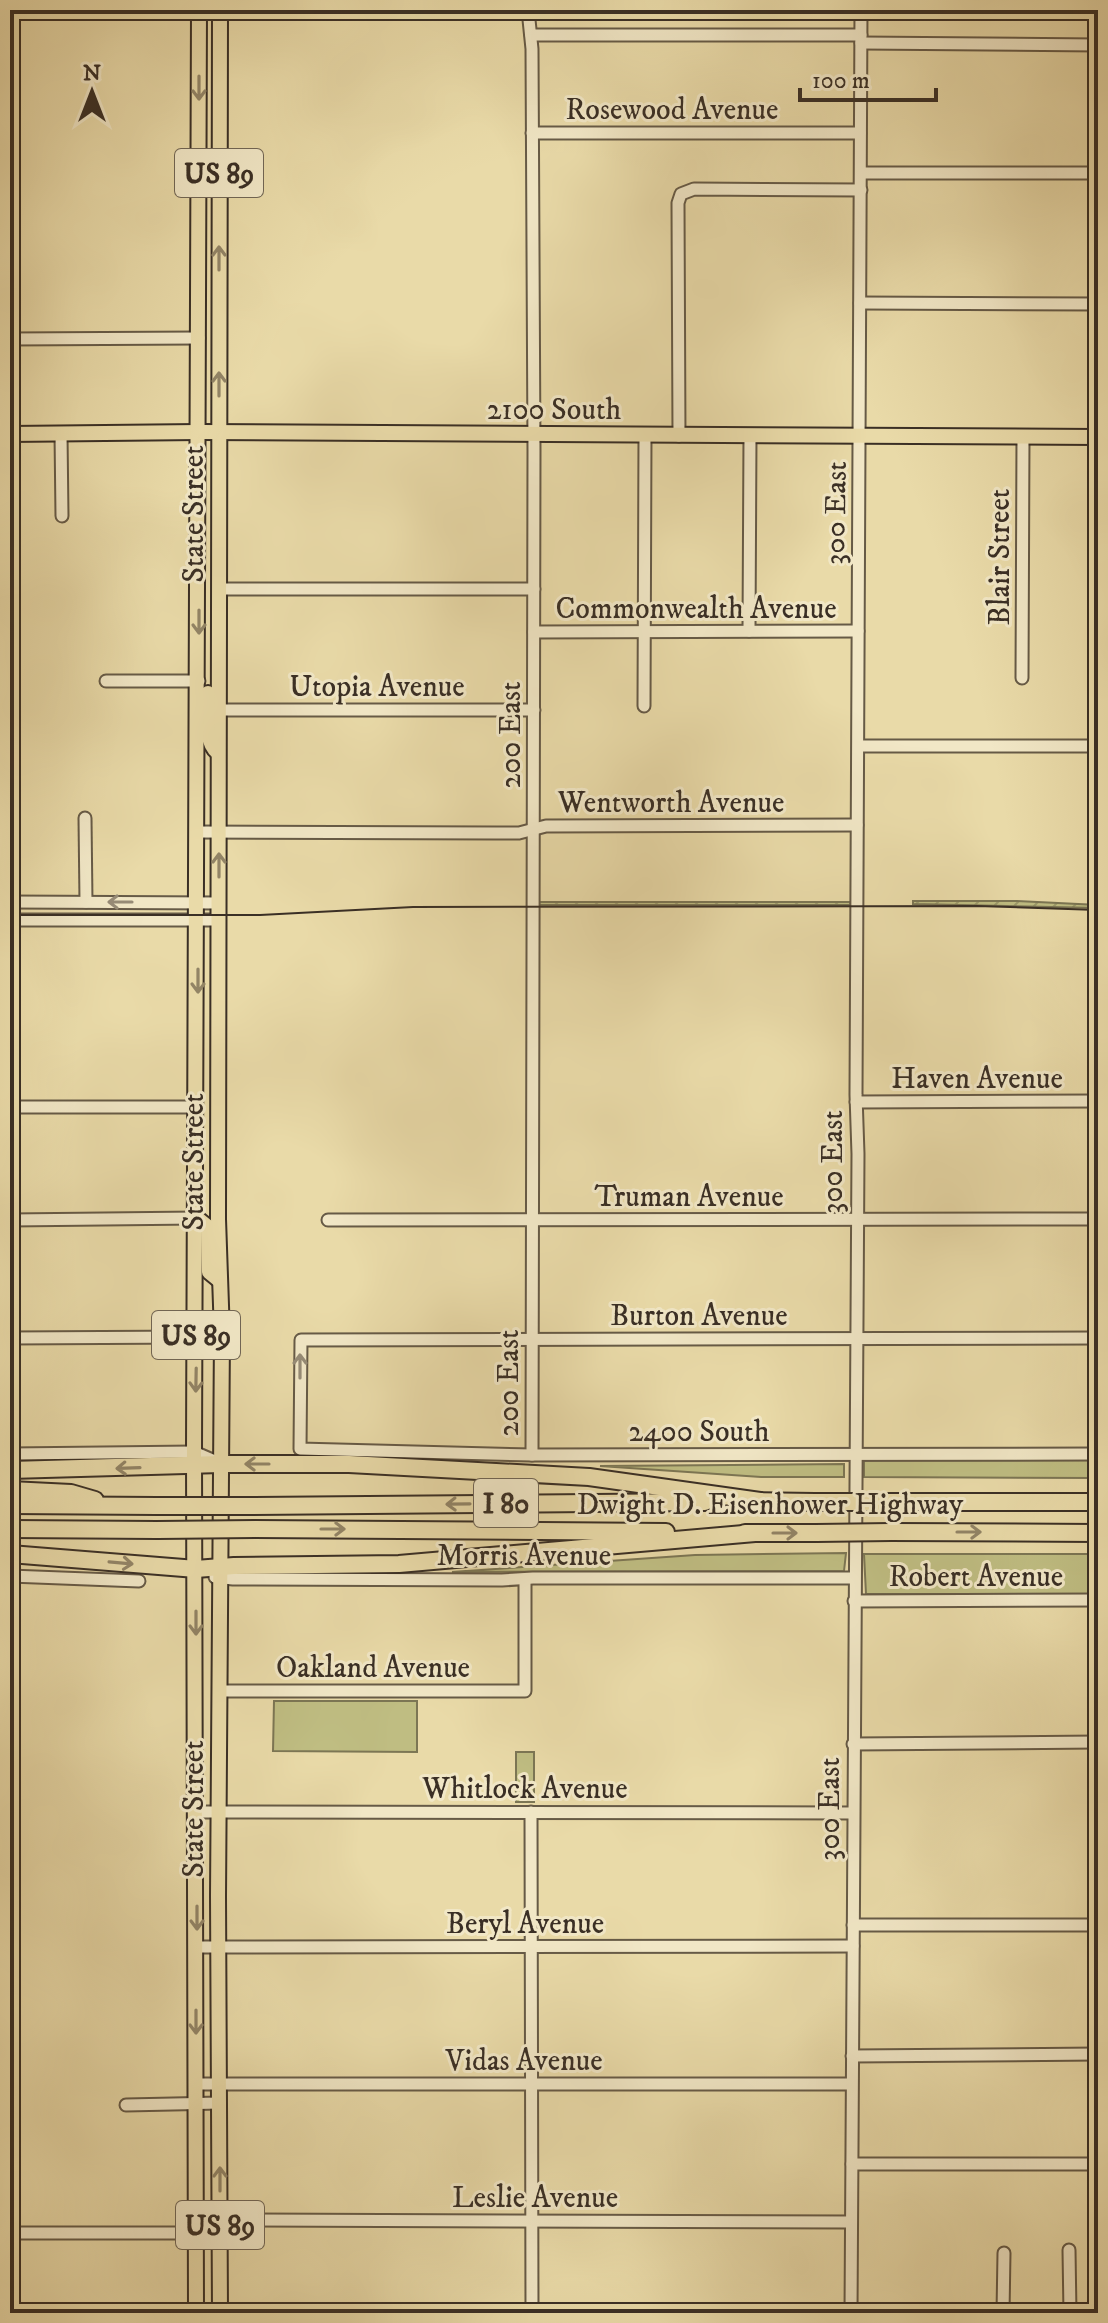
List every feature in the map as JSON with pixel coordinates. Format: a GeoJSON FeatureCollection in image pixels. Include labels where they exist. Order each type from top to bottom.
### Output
{"type":"FeatureCollection","features":[{"type":"Feature","properties":{"kind":"highway"},"geometry":{"type":"LineString","coordinates":[[10,1470],[194,1459],[221,1464],[349,1464],[589,1477],[760,1501]]}},
{"type":"Feature","properties":{"kind":"highway"},"geometry":{"type":"LineString","coordinates":[[10,1490],[71,1493],[112,1505]]}},
{"type":"Feature","properties":{"kind":"highway","name":"Dwight D. Eisenhower Highway"},"geometry":{"type":"LineString","coordinates":[[10,1505],[1098,1502]]}},
{"type":"Feature","properties":{"kind":"highway","name":"Dwight D. Eisenhower Highway"},"geometry":{"type":"LineString","coordinates":[[10,1529],[1098,1533]]}},
{"type":"Feature","properties":{"kind":"highway"},"geometry":{"type":"LineString","coordinates":[[10,1554],[221,1573],[399,1564],[755,1533]]}},
{"type":"Feature","properties":{"kind":"main road","name":"State Street"},"geometry":{"type":"LineString","coordinates":[[196,2313],[194,1459],[199,10]]}},
{"type":"Feature","properties":{"kind":"main road","name":"State Street"},"geometry":{"type":"LineString","coordinates":[[220,10],[220,2313]]}},
{"type":"Feature","properties":{"kind":"main road","name":"2100 South"},"geometry":{"type":"LineString","coordinates":[[10,434],[219,432],[1098,437]]}},
{"type":"Feature","properties":{"kind":"main road"},"geometry":{"type":"LineString","coordinates":[[199,681],[208,689],[211,747],[220,754]]}},
{"type":"Feature","properties":{"kind":"main road"},"geometry":{"type":"LineString","coordinates":[[197,1174],[206,1179],[207,1207],[218,1219]]}},
{"type":"Feature","properties":{"kind":"main road"},"geometry":{"type":"LineString","coordinates":[[197,1218],[208,1227],[209,1272],[220,1281]]}},
{"type":"Feature","properties":{"kind":"street","name":"300 East"},"geometry":{"type":"LineString","coordinates":[[851,2313],[861,10]]}},
{"type":"Feature","properties":{"kind":"street","name":"200 East"},"geometry":{"type":"LineString","coordinates":[[529,12],[534,435],[532,1455]]}},
{"type":"Feature","properties":{"kind":"street"},"geometry":{"type":"LineString","coordinates":[[531,35],[1098,45]]}},
{"type":"Feature","properties":{"kind":"street","name":"Rosewood Avenue"},"geometry":{"type":"LineString","coordinates":[[532,133],[860,133]]}},
{"type":"Feature","properties":{"kind":"street"},"geometry":{"type":"LineString","coordinates":[[861,173],[1098,173]]}},
{"type":"Feature","properties":{"kind":"street"},"geometry":{"type":"LineString","coordinates":[[679,436],[678,203],[681,194],[694,189],[861,190]]}},
{"type":"Feature","properties":{"kind":"street"},"geometry":{"type":"LineString","coordinates":[[860,303],[1098,304]]}},
{"type":"Feature","properties":{"kind":"street"},"geometry":{"type":"LineString","coordinates":[[10,339],[199,338]]}},
{"type":"Feature","properties":{"kind":"street"},"geometry":{"type":"LineString","coordinates":[[61,434],[62,516]]}},
{"type":"Feature","properties":{"kind":"street"},"geometry":{"type":"LineString","coordinates":[[644,706],[645,436]]}},
{"type":"Feature","properties":{"kind":"street"},"geometry":{"type":"LineString","coordinates":[[749,631],[750,436]]}},
{"type":"Feature","properties":{"kind":"street","name":"Blair Street"},"geometry":{"type":"LineString","coordinates":[[1022,678],[1023,437]]}},
{"type":"Feature","properties":{"kind":"street","name":"Commonwealth Avenue"},"geometry":{"type":"LineString","coordinates":[[220,589],[534,589]]}},
{"type":"Feature","properties":{"kind":"street","name":"Commonwealth Avenue"},"geometry":{"type":"LineString","coordinates":[[534,632],[858,631]]}},
{"type":"Feature","properties":{"kind":"street"},"geometry":{"type":"LineString","coordinates":[[106,681],[199,681]]}},
{"type":"Feature","properties":{"kind":"street","name":"Utopia Avenue"},"geometry":{"type":"LineString","coordinates":[[220,710],[534,710]]}},
{"type":"Feature","properties":{"kind":"street"},"geometry":{"type":"LineString","coordinates":[[859,746],[1098,746]]}},
{"type":"Feature","properties":{"kind":"street"},"geometry":{"type":"LineString","coordinates":[[85,818],[86,902]]}},
{"type":"Feature","properties":{"kind":"street","name":"Wentworth Avenue"},"geometry":{"type":"LineString","coordinates":[[198,832],[519,833],[546,826],[857,825]]}},
{"type":"Feature","properties":{"kind":"street"},"geometry":{"type":"LineString","coordinates":[[10,902],[219,903]]}},
{"type":"Feature","properties":{"kind":"street"},"geometry":{"type":"LineString","coordinates":[[10,920],[219,920]]}},
{"type":"Feature","properties":{"kind":"street","name":"Haven Avenue"},"geometry":{"type":"LineString","coordinates":[[856,1102],[1098,1101]]}},
{"type":"Feature","properties":{"kind":"street"},"geometry":{"type":"LineString","coordinates":[[10,1107],[197,1107]]}},
{"type":"Feature","properties":{"kind":"street"},"geometry":{"type":"LineString","coordinates":[[10,1220],[197,1218]]}},
{"type":"Feature","properties":{"kind":"street","name":"Truman Avenue"},"geometry":{"type":"LineString","coordinates":[[328,1220],[1098,1219]]}},
{"type":"Feature","properties":{"kind":"street"},"geometry":{"type":"LineString","coordinates":[[10,1338],[196,1337]]}},
{"type":"Feature","properties":{"kind":"street","name":"Burton Avenue"},"geometry":{"type":"LineString","coordinates":[[300,1449],[301,1340],[1098,1338]]}},
{"type":"Feature","properties":{"kind":"street","name":"2400 South"},"geometry":{"type":"LineString","coordinates":[[300,1449],[532,1455],[1098,1454]]}},
{"type":"Feature","properties":{"kind":"street"},"geometry":{"type":"LineString","coordinates":[[10,1454],[194,1459]]}},
{"type":"Feature","properties":{"kind":"street","name":"Morris Avenue"},"geometry":{"type":"LineString","coordinates":[[221,1573],[525,1580],[854,1578]]}},
{"type":"Feature","properties":{"kind":"street"},"geometry":{"type":"LineString","coordinates":[[10,1576],[139,1581]]}},
{"type":"Feature","properties":{"kind":"street","name":"Oakland Avenue"},"geometry":{"type":"LineString","coordinates":[[220,1691],[525,1691],[525,1580]]}},
{"type":"Feature","properties":{"kind":"street","name":"Robert Avenue"},"geometry":{"type":"LineString","coordinates":[[854,1601],[1098,1600]]}},
{"type":"Feature","properties":{"kind":"street"},"geometry":{"type":"LineString","coordinates":[[853,1744],[1098,1742]]}},
{"type":"Feature","properties":{"kind":"street","name":"Whitlock Avenue"},"geometry":{"type":"LineString","coordinates":[[197,1812],[852,1813]]}},
{"type":"Feature","properties":{"kind":"street"},"geometry":{"type":"LineString","coordinates":[[531,1812],[532,2313]]}},
{"type":"Feature","properties":{"kind":"street"},"geometry":{"type":"LineString","coordinates":[[853,1925],[1098,1925]]}},
{"type":"Feature","properties":{"kind":"street","name":"Beryl Avenue"},"geometry":{"type":"LineString","coordinates":[[197,1947],[853,1946]]}},
{"type":"Feature","properties":{"kind":"street"},"geometry":{"type":"LineString","coordinates":[[852,2056],[1098,2054]]}},
{"type":"Feature","properties":{"kind":"street","name":"Vidas Avenue"},"geometry":{"type":"LineString","coordinates":[[196,2084],[851,2084]]}},
{"type":"Feature","properties":{"kind":"street"},"geometry":{"type":"LineString","coordinates":[[126,2105],[220,2103]]}},
{"type":"Feature","properties":{"kind":"street"},"geometry":{"type":"LineString","coordinates":[[852,2164],[1098,2164]]}},
{"type":"Feature","properties":{"kind":"street","name":"Leslie Avenue"},"geometry":{"type":"LineString","coordinates":[[220,2220],[851,2222]]}},
{"type":"Feature","properties":{"kind":"street"},"geometry":{"type":"LineString","coordinates":[[10,2233],[197,2233]]}},
{"type":"Feature","properties":{"kind":"street"},"geometry":{"type":"LineString","coordinates":[[1069,2250],[1070,2313]]}},
{"type":"Feature","properties":{"kind":"street"},"geometry":{"type":"LineString","coordinates":[[1003,2313],[1004,2253]]}},
{"type":"Feature","properties":{"kind":"shaded area"},"geometry":{"type":"Polygon","coordinates":[[[913,901],[1017,901],[1098,905],[1098,908],[913,904],[913,901]]]}},
{"type":"Feature","properties":{"kind":"shaded area"},"geometry":{"type":"Polygon","coordinates":[[[539,902],[850,902],[851,905],[539,905],[539,902]]]}},
{"type":"Feature","properties":{"kind":"shaded area"},"geometry":{"type":"Polygon","coordinates":[[[864,1460],[1098,1460],[1098,1478],[864,1477],[864,1460]]]}},
{"type":"Feature","properties":{"kind":"shaded area"},"geometry":{"type":"Polygon","coordinates":[[[844,1464],[844,1477],[761,1477],[600,1466],[844,1464]]]}},
{"type":"Feature","properties":{"kind":"shaded area"},"geometry":{"type":"Polygon","coordinates":[[[846,1553],[844,1571],[452,1572],[695,1555],[846,1553]]]}},
{"type":"Feature","properties":{"kind":"shaded area"},"geometry":{"type":"Polygon","coordinates":[[[864,1554],[1098,1554],[1098,1594],[866,1594],[864,1554]]]}},
{"type":"Feature","properties":{"kind":"shaded area"},"geometry":{"type":"Polygon","coordinates":[[[274,1701],[417,1701],[417,1752],[273,1751],[274,1701]]]}},
{"type":"Feature","properties":{"kind":"shaded area"},"geometry":{"type":"Polygon","coordinates":[[[516,1752],[534,1752],[534,1802],[516,1802],[516,1752]]]}},
{"type":"Feature","properties":{"kind":"tram line"},"geometry":{"type":"LineString","coordinates":[[10,915],[260,915],[413,907],[977,906],[1098,910]]}}]}
